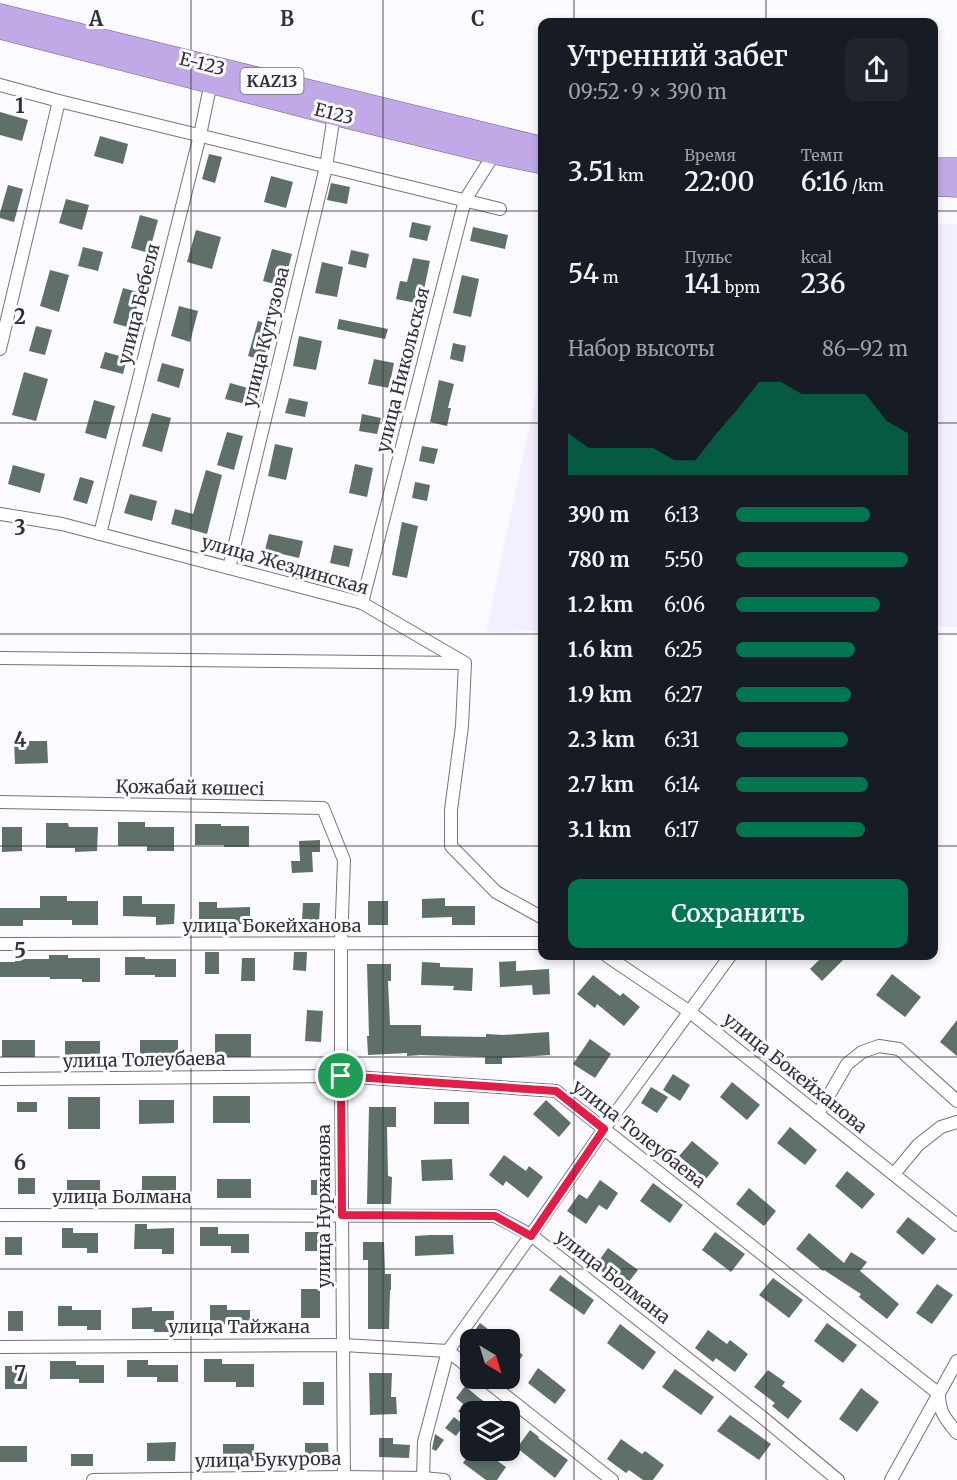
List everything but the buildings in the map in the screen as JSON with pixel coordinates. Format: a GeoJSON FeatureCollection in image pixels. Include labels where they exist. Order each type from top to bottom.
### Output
{"type":"FeatureCollection","features":[{"type":"Feature","properties":{"kind":"main road","name":"Е-123"},"geometry":{"type":"LineString","coordinates":[[0,14],[538,146]]}},
{"type":"Feature","properties":{"kind":"main road","name":"Е123"},"geometry":{"type":"LineString","coordinates":[[0,29],[494,154]]}},
{"type":"Feature","properties":{"kind":"main road","name":"KAZ13"},"geometry":{"type":"LineString","coordinates":[[494,154],[538,163]]}},
{"type":"Feature","properties":{"kind":"main road"},"geometry":{"type":"LineString","coordinates":[[938,168],[957,168]]}},
{"type":"Feature","properties":{"kind":"main road"},"geometry":{"type":"LineString","coordinates":[[938,186],[957,187]]}},
{"type":"Feature","properties":{"kind":"street","name":"улица Бебеля"},"geometry":{"type":"LineString","coordinates":[[100,534],[200,135],[211,82]]}},
{"type":"Feature","properties":{"kind":"street"},"geometry":{"type":"LineString","coordinates":[[0,85],[500,209]]}},
{"type":"Feature","properties":{"kind":"street"},"geometry":{"type":"LineString","coordinates":[[0,349],[59,101]]}},
{"type":"Feature","properties":{"kind":"street","name":"улица Кутузова"},"geometry":{"type":"LineString","coordinates":[[229,568],[326,166],[334,115]]}},
{"type":"Feature","properties":{"kind":"street","name":"улица Никольская"},"geometry":{"type":"LineString","coordinates":[[362,603],[465,201],[494,154]]}},
{"type":"Feature","properties":{"kind":"street","name":"улица Жездинская"},"geometry":{"type":"LineString","coordinates":[[0,514],[62,524],[362,603],[465,663]]}},
{"type":"Feature","properties":{"kind":"street"},"geometry":{"type":"LineString","coordinates":[[0,658],[465,663],[462,726],[451,810],[451,846],[496,892],[538,915]]}},
{"type":"Feature","properties":{"kind":"street","name":"Қожабай көшесі"},"geometry":{"type":"LineString","coordinates":[[0,802],[323,808],[344,860]]}},
{"type":"Feature","properties":{"kind":"street","name":"улица Нуржанова"},"geometry":{"type":"LineString","coordinates":[[344,860],[341,944],[344,1479]]}},
{"type":"Feature","properties":{"kind":"street","name":"улица Бокейханова"},"geometry":{"type":"LineString","coordinates":[[0,944],[538,943]]}},
{"type":"Feature","properties":{"kind":"street","name":"улица Бокейханова"},"geometry":{"type":"LineString","coordinates":[[613,960],[690,1012],[957,1225]]}},
{"type":"Feature","properties":{"kind":"street"},"geometry":{"type":"LineString","coordinates":[[423,1478],[424,1442],[448,1351],[604,1129],[727,960]]}},
{"type":"Feature","properties":{"kind":"street"},"geometry":{"type":"LineString","coordinates":[[818,1114],[847,1064],[862,1052],[879,1046],[899,1049],[957,1101]]}},
{"type":"Feature","properties":{"kind":"street","name":"улица Толеубаева"},"geometry":{"type":"LineString","coordinates":[[0,1079],[341,1076],[556,1091],[939,1394]]}},
{"type":"Feature","properties":{"kind":"street"},"geometry":{"type":"LineString","coordinates":[[894,1174],[918,1145],[941,1127],[957,1122]]}},
{"type":"Feature","properties":{"kind":"street","name":"улица Болмана"},"geometry":{"type":"LineString","coordinates":[[0,1215],[495,1216],[531,1236],[762,1417],[838,1480]]}},
{"type":"Feature","properties":{"kind":"street","name":"улица Тайжана"},"geometry":{"type":"LineString","coordinates":[[0,1347],[343,1345],[448,1351]]}},
{"type":"Feature","properties":{"kind":"street"},"geometry":{"type":"LineString","coordinates":[[448,1351],[460,1360]]}},
{"type":"Feature","properties":{"kind":"street"},"geometry":{"type":"LineString","coordinates":[[891,1480],[957,1361]]}},
{"type":"Feature","properties":{"kind":"street"},"geometry":{"type":"LineString","coordinates":[[497,1389],[612,1480]]}},
{"type":"Feature","properties":{"kind":"street"},"geometry":{"type":"LineString","coordinates":[[939,1394],[941,1413],[957,1433]]}},
{"type":"Feature","properties":{"kind":"street","name":"улица Букурова"},"geometry":{"type":"LineString","coordinates":[[93,1480],[423,1478],[444,1480]]}},
{"type":"Feature","properties":{"kind":"shaded area"},"geometry":{"type":"Polygon","coordinates":[[[938,224],[957,224],[957,627],[938,627],[938,224]]]}},
{"type":"Feature","properties":{"kind":"shaded area"},"geometry":{"type":"Polygon","coordinates":[[[538,383],[538,631],[486,632],[538,383]]]}},
{"type":"Feature","properties":{"kind":"route"},"geometry":{"type":"LineString","coordinates":[[341,1076],[556,1091],[604,1129],[531,1236],[495,1216],[342,1215],[341,1076]]}}]}
